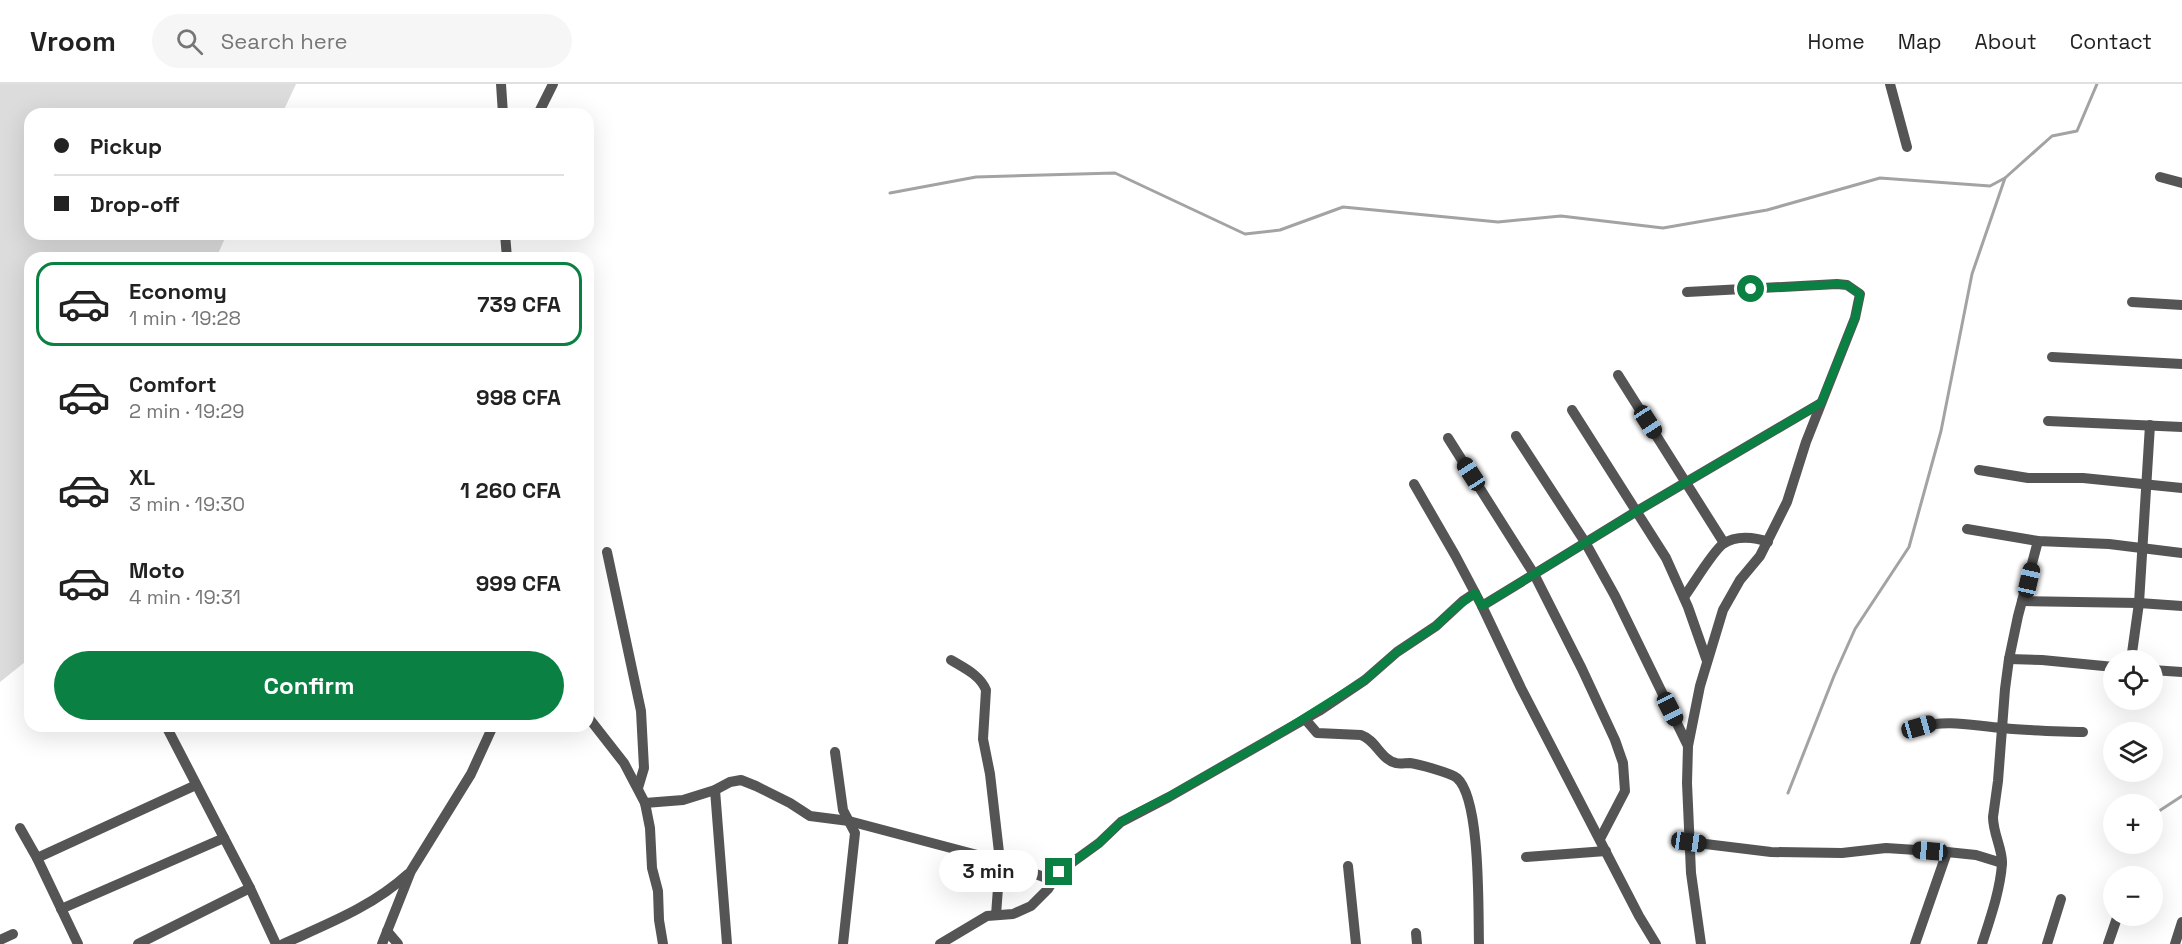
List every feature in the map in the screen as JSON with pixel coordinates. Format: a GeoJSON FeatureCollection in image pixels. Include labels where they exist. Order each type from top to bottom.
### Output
{"type":"FeatureCollection","features":[{"type":"Feature","properties":{"kind":"street"},"geometry":{"type":"LineString","coordinates":[[501,84],[503,108]]}},
{"type":"Feature","properties":{"kind":"street"},"geometry":{"type":"LineString","coordinates":[[541,108],[553,84]]}},
{"type":"Feature","properties":{"kind":"street"},"geometry":{"type":"LineString","coordinates":[[1890,84],[1907,147]]}},
{"type":"Feature","properties":{"kind":"street"},"geometry":{"type":"LineString","coordinates":[[2160,177],[2182,183]]}},
{"type":"Feature","properties":{"kind":"street"},"geometry":{"type":"LineString","coordinates":[[1686,292],[1837,284],[1847,285],[1860,294],[1855,318],[1806,442],[1787,502],[1760,556],[1740,580],[1723,610],[1707,661],[1688,746],[1687,814],[1694,902],[1701,944]]}},
{"type":"Feature","properties":{"kind":"street"},"geometry":{"type":"LineString","coordinates":[[2132,302],[2182,305]]}},
{"type":"Feature","properties":{"kind":"street"},"geometry":{"type":"LineString","coordinates":[[2052,357],[2182,364]]}},
{"type":"Feature","properties":{"kind":"street"},"geometry":{"type":"LineString","coordinates":[[1618,375],[1724,543]]}},
{"type":"Feature","properties":{"kind":"street"},"geometry":{"type":"LineString","coordinates":[[1482,606],[1684,482],[1821,403]]}},
{"type":"Feature","properties":{"kind":"street"},"geometry":{"type":"LineString","coordinates":[[1572,410],[1666,558],[1684,597],[1707,661]]}},
{"type":"Feature","properties":{"kind":"street"},"geometry":{"type":"LineString","coordinates":[[2048,421],[2182,427]]}},
{"type":"Feature","properties":{"kind":"street"},"geometry":{"type":"LineString","coordinates":[[2132,650],[2139,603],[2150,425]]}},
{"type":"Feature","properties":{"kind":"street"},"geometry":{"type":"LineString","coordinates":[[1516,436],[1585,542],[1615,596],[1688,746]]}},
{"type":"Feature","properties":{"kind":"street"},"geometry":{"type":"LineString","coordinates":[[1448,438],[1534,574],[1615,740],[1623,764],[1625,791],[1600,839]]}},
{"type":"Feature","properties":{"kind":"street"},"geometry":{"type":"LineString","coordinates":[[1979,470],[2028,478],[2083,478],[2182,488]]}},
{"type":"Feature","properties":{"kind":"street"},"geometry":{"type":"LineString","coordinates":[[1414,484],[1482,606],[1521,688],[1656,944]]}},
{"type":"Feature","properties":{"kind":"street"},"geometry":{"type":"LineString","coordinates":[[1967,529],[2038,541],[2109,544],[2182,553]]}},
{"type":"Feature","properties":{"kind":"street"},"geometry":{"type":"LineString","coordinates":[[1684,597],[1724,543],[1741,538],[1768,542]]}},
{"type":"Feature","properties":{"kind":"street"},"geometry":{"type":"LineString","coordinates":[[1982,944],[1994,904],[2002,863],[1993,830],[1993,817],[2009,659],[2038,541]]}},
{"type":"Feature","properties":{"kind":"street"},"geometry":{"type":"LineString","coordinates":[[607,552],[641,711],[644,768],[638,788]]}},
{"type":"Feature","properties":{"kind":"street"},"geometry":{"type":"LineString","coordinates":[[940,944],[977,921],[996,915],[1013,914],[1031,906],[1048,889],[1059,872],[1099,843],[1127,818],[1305,719],[1365,680],[1397,652],[1436,626],[1475,593]]}},
{"type":"Feature","properties":{"kind":"street"},"geometry":{"type":"LineString","coordinates":[[2022,601],[2182,606]]}},
{"type":"Feature","properties":{"kind":"street"},"geometry":{"type":"LineString","coordinates":[[2009,659],[2103,666]]}},
{"type":"Feature","properties":{"kind":"street"},"geometry":{"type":"LineString","coordinates":[[951,660],[977,676],[986,690],[984,739],[1000,861],[996,915]]}},
{"type":"Feature","properties":{"kind":"street"},"geometry":{"type":"LineString","coordinates":[[2163,671],[2182,672]]}},
{"type":"Feature","properties":{"kind":"street"},"geometry":{"type":"LineString","coordinates":[[1305,719],[1317,733],[1368,737],[1389,760],[1396,763],[1422,765],[1451,773],[1464,786],[1470,802],[1473,825],[1479,944]]}},
{"type":"Feature","properties":{"kind":"street"},"geometry":{"type":"LineString","coordinates":[[1919,727],[1950,722],[2003,728],[2083,732]]}},
{"type":"Feature","properties":{"kind":"street"},"geometry":{"type":"LineString","coordinates":[[594,724],[617,753],[645,803],[663,944]]}},
{"type":"Feature","properties":{"kind":"street"},"geometry":{"type":"LineString","coordinates":[[169,732],[250,888],[276,944]]}},
{"type":"Feature","properties":{"kind":"street"},"geometry":{"type":"LineString","coordinates":[[382,944],[411,871],[471,774],[490,732]]}},
{"type":"Feature","properties":{"kind":"street"},"geometry":{"type":"LineString","coordinates":[[835,752],[843,810],[855,833],[843,944]]}},
{"type":"Feature","properties":{"kind":"street"},"geometry":{"type":"LineString","coordinates":[[645,803],[683,800],[741,780],[790,803],[810,816],[849,821],[1000,861],[1052,880]]}},
{"type":"Feature","properties":{"kind":"street"},"geometry":{"type":"LineString","coordinates":[[37,858],[196,784]]}},
{"type":"Feature","properties":{"kind":"street"},"geometry":{"type":"LineString","coordinates":[[715,790],[727,944]]}},
{"type":"Feature","properties":{"kind":"street"},"geometry":{"type":"LineString","coordinates":[[20,828],[78,944]]}},
{"type":"Feature","properties":{"kind":"street"},"geometry":{"type":"LineString","coordinates":[[61,909],[224,838]]}},
{"type":"Feature","properties":{"kind":"street"},"geometry":{"type":"LineString","coordinates":[[1689,842],[1771,852],[1842,853],[1886,848],[1947,852],[1976,855],[2002,863]]}},
{"type":"Feature","properties":{"kind":"street"},"geometry":{"type":"LineString","coordinates":[[1526,857],[1606,851]]}},
{"type":"Feature","properties":{"kind":"street"},"geometry":{"type":"LineString","coordinates":[[1915,944],[1947,852]]}},
{"type":"Feature","properties":{"kind":"street"},"geometry":{"type":"LineString","coordinates":[[1348,866],[1356,944]]}},
{"type":"Feature","properties":{"kind":"street"},"geometry":{"type":"LineString","coordinates":[[283,944],[341,918],[386,893],[411,871]]}},
{"type":"Feature","properties":{"kind":"street"},"geometry":{"type":"LineString","coordinates":[[138,944],[250,888]]}},
{"type":"Feature","properties":{"kind":"street"},"geometry":{"type":"LineString","coordinates":[[2047,944],[2061,898]]}},
{"type":"Feature","properties":{"kind":"street"},"geometry":{"type":"LineString","coordinates":[[2175,944],[2182,922]]}},
{"type":"Feature","properties":{"kind":"street"},"geometry":{"type":"LineString","coordinates":[[2108,944],[2114,926]]}},
{"type":"Feature","properties":{"kind":"street"},"geometry":{"type":"LineString","coordinates":[[387,931],[398,944]]}},
{"type":"Feature","properties":{"kind":"street"},"geometry":{"type":"LineString","coordinates":[[0,940],[13,934]]}},
{"type":"Feature","properties":{"kind":"shaded area"},"geometry":{"type":"Polygon","coordinates":[[[0,84],[296,84],[285,108],[24,108],[24,240],[224,240],[219,252],[24,252],[24,663],[0,682],[0,84]]]}},
{"type":"Feature","properties":{"kind":"waterway"},"geometry":{"type":"LineString","coordinates":[[890,193],[976,177],[1115,173],[1245,234],[1280,230],[1343,207],[1498,222],[1561,216],[1663,228],[1767,210],[1880,178],[1990,186],[2005,178],[2052,136],[2077,131],[2097,84]]}},
{"type":"Feature","properties":{"kind":"waterway"},"geometry":{"type":"LineString","coordinates":[[1788,793],[1855,629],[1909,547],[1941,431],[1972,274],[2005,178]]}},
{"type":"Feature","properties":{"kind":"waterway"},"geometry":{"type":"LineString","coordinates":[[2163,808],[2182,796]]}},
{"type":"Feature","properties":{"kind":"route"},"geometry":{"type":"LineString","coordinates":[[1059,872],[1132,815],[1319,711],[1365,680],[1397,652],[1436,626],[1475,593],[1482,606],[1637,511],[1821,403],[1855,318],[1860,294],[1847,285],[1837,284],[1751,289]]}}]}
